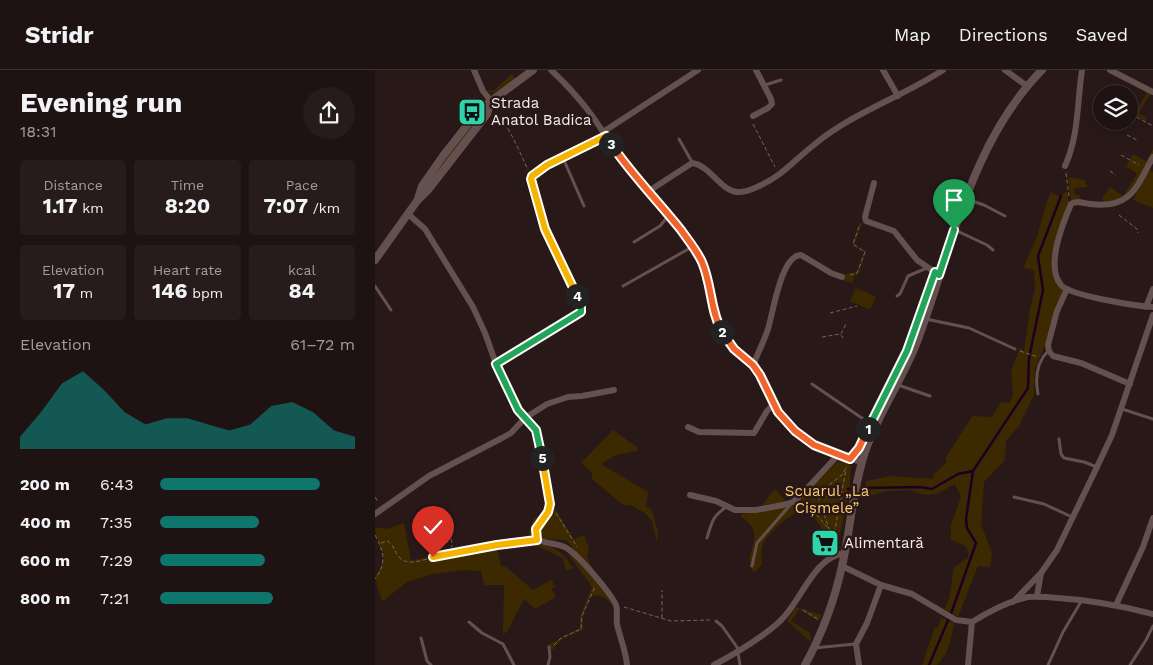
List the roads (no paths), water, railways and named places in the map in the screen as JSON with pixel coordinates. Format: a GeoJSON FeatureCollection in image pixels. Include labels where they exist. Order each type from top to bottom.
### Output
{"type":"FeatureCollection","features":[{"type":"Feature","properties":{"kind":"street"},"geometry":{"type":"LineString","coordinates":[[474,70],[483,91],[491,101]]}},
{"type":"Feature","properties":{"kind":"street"},"geometry":{"type":"LineString","coordinates":[[417,201],[422,186],[479,110],[533,70]]}},
{"type":"Feature","properties":{"kind":"street"},"geometry":{"type":"LineString","coordinates":[[551,70],[581,102],[634,175],[693,246],[702,262],[718,325],[734,349],[753,365],[786,422],[803,438],[814,445],[838,456],[862,462]]}},
{"type":"Feature","properties":{"kind":"street"},"geometry":{"type":"LineString","coordinates":[[496,364],[581,312],[581,306],[545,229],[531,179],[532,176],[547,165],[605,134],[698,70]]}},
{"type":"Feature","properties":{"kind":"street"},"geometry":{"type":"LineString","coordinates":[[753,116],[768,108],[771,104],[771,99],[756,70]]}},
{"type":"Feature","properties":{"kind":"street"},"geometry":{"type":"LineString","coordinates":[[883,70],[898,96]]}},
{"type":"Feature","properties":{"kind":"street"},"geometry":{"type":"LineString","coordinates":[[649,191],[692,163],[701,165],[735,192],[750,190],[779,176],[813,145],[861,113],[898,96],[943,70]]}},
{"type":"Feature","properties":{"kind":"street"},"geometry":{"type":"LineString","coordinates":[[1005,70],[1027,86]]}},
{"type":"Feature","properties":{"kind":"street"},"geometry":{"type":"LineString","coordinates":[[805,665],[828,620],[842,566],[862,462],[876,428],[898,385],[925,319],[965,198],[994,136],[1027,86],[1042,70]]}},
{"type":"Feature","properties":{"kind":"street"},"geometry":{"type":"LineString","coordinates":[[1065,166],[1072,150],[1076,128],[1082,70]]}},
{"type":"Feature","properties":{"kind":"street"},"geometry":{"type":"LineString","coordinates":[[1110,70],[1153,92]]}},
{"type":"Feature","properties":{"kind":"street"},"geometry":{"type":"LineString","coordinates":[[375,260],[417,201],[429,190],[487,114],[491,101]]}},
{"type":"Feature","properties":{"kind":"street"},"geometry":{"type":"LineString","coordinates":[[1153,157],[1135,190],[1126,198],[1109,204],[1097,205],[1077,202],[1071,204],[1054,256],[1058,280],[1061,286],[1067,289],[1105,300],[1149,307],[1153,289]]}},
{"type":"Feature","properties":{"kind":"street"},"geometry":{"type":"LineString","coordinates":[[874,183],[865,219],[878,226],[894,230],[914,257],[939,275]]}},
{"type":"Feature","properties":{"kind":"street"},"geometry":{"type":"LineString","coordinates":[[408,214],[425,229],[473,308],[515,405],[538,435],[550,504],[548,512],[536,529],[537,540]]}},
{"type":"Feature","properties":{"kind":"street"},"geometry":{"type":"LineString","coordinates":[[753,365],[768,329],[782,278],[788,264],[794,257],[801,255],[842,277]]}},
{"type":"Feature","properties":{"kind":"street"},"geometry":{"type":"LineString","coordinates":[[1067,289],[1057,311],[1048,346],[1049,351],[1053,356],[1081,363],[1130,384]]}},
{"type":"Feature","properties":{"kind":"street"},"geometry":{"type":"LineString","coordinates":[[1013,602],[1041,573],[1057,550],[1112,435],[1153,316]]}},
{"type":"Feature","properties":{"kind":"street"},"geometry":{"type":"LineString","coordinates":[[375,514],[429,476],[511,433],[525,418],[541,407],[567,397],[614,390]]}},
{"type":"Feature","properties":{"kind":"street"},"geometry":{"type":"LineString","coordinates":[[688,427],[699,432],[754,433],[767,411],[775,404]]}},
{"type":"Feature","properties":{"kind":"street"},"geometry":{"type":"LineString","coordinates":[[689,495],[716,501],[726,507],[745,511],[793,502],[838,456]]}},
{"type":"Feature","properties":{"kind":"street"},"geometry":{"type":"LineString","coordinates":[[1115,605],[1143,547],[1153,518]]}},
{"type":"Feature","properties":{"kind":"street"},"geometry":{"type":"LineString","coordinates":[[438,555],[537,540],[560,545],[568,549],[588,568],[616,604],[618,626],[627,656],[627,665]]}},
{"type":"Feature","properties":{"kind":"street"},"geometry":{"type":"LineString","coordinates":[[714,665],[739,652],[779,623],[814,574],[832,553],[845,552]]}},
{"type":"Feature","properties":{"kind":"street"},"geometry":{"type":"LineString","coordinates":[[842,566],[881,585],[912,594],[956,620],[971,622],[1013,602],[1037,596],[1083,599],[1153,614]]}},
{"type":"Feature","properties":{"kind":"street"},"geometry":{"type":"LineString","coordinates":[[1037,596],[1041,573]]}},
{"type":"Feature","properties":{"kind":"street"},"geometry":{"type":"LineString","coordinates":[[859,665],[856,644],[867,623],[881,585]]}},
{"type":"Feature","properties":{"kind":"street"},"geometry":{"type":"LineString","coordinates":[[968,665],[971,622]]}},
{"type":"Feature","properties":{"kind":"lane"},"geometry":{"type":"LineString","coordinates":[[764,85],[781,80]]}},
{"type":"Feature","properties":{"kind":"lane"},"geometry":{"type":"LineString","coordinates":[[679,139],[692,163]]}},
{"type":"Feature","properties":{"kind":"lane"},"geometry":{"type":"LineString","coordinates":[[563,158],[584,206]]}},
{"type":"Feature","properties":{"kind":"lane"},"geometry":{"type":"LineString","coordinates":[[965,198],[1005,216]]}},
{"type":"Feature","properties":{"kind":"lane"},"geometry":{"type":"LineString","coordinates":[[634,242],[660,226],[669,215]]}},
{"type":"Feature","properties":{"kind":"lane"},"geometry":{"type":"LineString","coordinates":[[954,230],[987,245],[993,250]]}},
{"type":"Feature","properties":{"kind":"lane"},"geometry":{"type":"LineString","coordinates":[[623,286],[693,246]]}},
{"type":"Feature","properties":{"kind":"lane"},"geometry":{"type":"LineString","coordinates":[[897,296],[900,294],[908,276],[927,268]]}},
{"type":"Feature","properties":{"kind":"lane"},"geometry":{"type":"LineString","coordinates":[[375,286],[391,310]]}},
{"type":"Feature","properties":{"kind":"lane"},"geometry":{"type":"LineString","coordinates":[[925,319],[969,328],[1015,349]]}},
{"type":"Feature","properties":{"kind":"lane"},"geometry":{"type":"LineString","coordinates":[[1038,394],[1036,387],[1038,367],[1041,358],[1049,351]]}},
{"type":"Feature","properties":{"kind":"lane"},"geometry":{"type":"LineString","coordinates":[[812,384],[876,428]]}},
{"type":"Feature","properties":{"kind":"lane"},"geometry":{"type":"LineString","coordinates":[[898,385],[930,396]]}},
{"type":"Feature","properties":{"kind":"lane"},"geometry":{"type":"LineString","coordinates":[[1122,409],[1153,419]]}},
{"type":"Feature","properties":{"kind":"lane"},"geometry":{"type":"LineString","coordinates":[[1059,440],[1061,454],[1064,458],[1097,467]]}},
{"type":"Feature","properties":{"kind":"lane"},"geometry":{"type":"LineString","coordinates":[[1014,497],[1044,504],[1073,517]]}},
{"type":"Feature","properties":{"kind":"lane"},"geometry":{"type":"LineString","coordinates":[[752,566],[757,544],[793,502]]}},
{"type":"Feature","properties":{"kind":"lane"},"geometry":{"type":"LineString","coordinates":[[707,538],[716,513],[726,507]]}},
{"type":"Feature","properties":{"kind":"lane"},"geometry":{"type":"LineString","coordinates":[[1047,665],[1063,632],[1083,599]]}},
{"type":"Feature","properties":{"kind":"lane"},"geometry":{"type":"LineString","coordinates":[[716,621],[722,626],[739,652],[740,665]]}},
{"type":"Feature","properties":{"kind":"lane"},"geometry":{"type":"LineString","coordinates":[[469,622],[482,633],[503,644],[514,665]]}},
{"type":"Feature","properties":{"kind":"lane"},"geometry":{"type":"LineString","coordinates":[[1130,665],[1153,626]]}},
{"type":"Feature","properties":{"kind":"lane"},"geometry":{"type":"LineString","coordinates":[[421,638],[427,661],[431,665]]}},
{"type":"Feature","properties":{"kind":"lane"},"geometry":{"type":"LineString","coordinates":[[815,648],[856,644]]}},
{"type":"Feature","properties":{"kind":"lane"},"geometry":{"type":"LineString","coordinates":[[548,665],[549,647]]}},
{"type":"Feature","properties":{"kind":"waterway"},"geometry":{"type":"LineString","coordinates":[[929,665],[952,611],[976,543],[967,528],[966,519],[973,471],[1028,388],[1029,358],[1043,290],[1038,256],[1061,196]]}},
{"type":"Feature","properties":{"kind":"waterway"},"geometry":{"type":"LineString","coordinates":[[865,488],[920,487],[932,489],[958,474],[973,471]]}},
{"type":"Feature","properties":{"kind":"place","name":"Strada Anatol Badica"},"geometry":{"type":"Point","coordinates":[472,112]}},
{"type":"Feature","properties":{"kind":"place","name":"Alimentară"},"geometry":{"type":"Point","coordinates":[825,543]}},
{"type":"Feature","properties":{"kind":"park label","name":"Scuarul „La Cișmele”"},"geometry":{"type":"Point","coordinates":[827,500]}}]}
